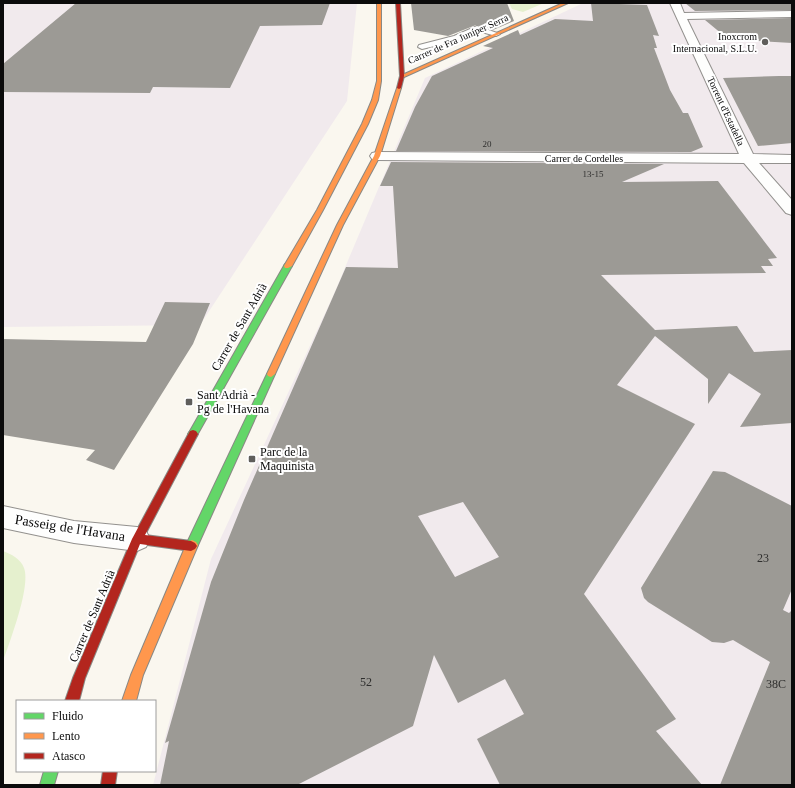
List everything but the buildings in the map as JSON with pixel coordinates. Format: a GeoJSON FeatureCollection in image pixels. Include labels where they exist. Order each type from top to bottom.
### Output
{"type":"FeatureCollection","features":[{"type":"Feature","properties":{"kind":"street","name":"Carrer de Sant Adrià"},"geometry":{"type":"LineString","coordinates":[[72,700],[78,678],[137,539],[209,403],[320,210],[365,124],[375,100],[380,81],[379,3]]}},
{"type":"Feature","properties":{"kind":"street"},"geometry":{"type":"LineString","coordinates":[[129,700],[137,674],[191,546],[211,506],[340,225],[377,156],[402,76],[398,3]]}},
{"type":"Feature","properties":{"kind":"street","name":"Carrer de Fra Juníper Serra"},"geometry":{"type":"LineString","coordinates":[[402,76],[566,3]]}},
{"type":"Feature","properties":{"kind":"street","name":"Torrent d'Estadella"},"geometry":{"type":"LineString","coordinates":[[675,3],[748,159],[792,210]]}},
{"type":"Feature","properties":{"kind":"street"},"geometry":{"type":"LineString","coordinates":[[681,16],[792,14]]}},
{"type":"Feature","properties":{"kind":"street","name":"Carrer de Cordelles"},"geometry":{"type":"LineString","coordinates":[[377,156],[792,159]]}},
{"type":"Feature","properties":{"kind":"street","name":"Passeig de l'Havana"},"geometry":{"type":"LineString","coordinates":[[3,517],[74,532],[137,539]]}},
{"type":"Feature","properties":{"kind":"street"},"geometry":{"type":"LineString","coordinates":[[137,539],[191,546]]}},
{"type":"Feature","properties":{"kind":"street"},"geometry":{"type":"LineString","coordinates":[[47,785],[51,772]]}},
{"type":"Feature","properties":{"kind":"street"},"geometry":{"type":"LineString","coordinates":[[108,785],[110,772]]}},
{"type":"Feature","properties":{"kind":"lane"},"geometry":{"type":"LineString","coordinates":[[422,47],[457,38],[477,28],[496,34]]}},
{"type":"Feature","properties":{"kind":"shaded area"},"geometry":{"type":"Polygon","coordinates":[[[3,3],[357,3],[347,101],[200,325],[3,327],[3,3]]]}},
{"type":"Feature","properties":{"kind":"shaded area"},"geometry":{"type":"Polygon","coordinates":[[[583,3],[792,3],[792,785],[153,785],[211,559],[333,296],[425,78],[583,3]]]}},
{"type":"Feature","properties":{"kind":"green space"},"geometry":{"type":"Polygon","coordinates":[[[509,3],[544,3],[523,12],[512,9],[509,3]]]}},
{"type":"Feature","properties":{"kind":"green space"},"geometry":{"type":"Polygon","coordinates":[[[3,551],[18,559],[23,565],[25,587],[15,628],[3,661],[3,551]]]}},
{"type":"Feature","properties":{"kind":"traffic: fast"},"geometry":{"type":"LineString","coordinates":[[193,434],[288,266]]}},
{"type":"Feature","properties":{"kind":"traffic: fast"},"geometry":{"type":"LineString","coordinates":[[192,545],[271,374]]}},
{"type":"Feature","properties":{"kind":"traffic: fast"},"geometry":{"type":"LineString","coordinates":[[47,785],[51,772]]}},
{"type":"Feature","properties":{"kind":"traffic: slow"},"geometry":{"type":"LineString","coordinates":[[288,266],[320,210],[365,124],[375,100],[379,81],[379,3]]}},
{"type":"Feature","properties":{"kind":"traffic: slow"},"geometry":{"type":"LineString","coordinates":[[402,76],[566,3]]}},
{"type":"Feature","properties":{"kind":"traffic: slow"},"geometry":{"type":"LineString","coordinates":[[271,374],[340,225],[377,156],[399,88]]}},
{"type":"Feature","properties":{"kind":"traffic: slow"},"geometry":{"type":"LineString","coordinates":[[129,700],[137,675],[192,545]]}},
{"type":"Feature","properties":{"kind":"traffic: jam"},"geometry":{"type":"LineString","coordinates":[[398,3],[402,76],[399,88]]}},
{"type":"Feature","properties":{"kind":"traffic: jam"},"geometry":{"type":"LineString","coordinates":[[72,700],[79,678],[137,539],[193,434]]}},
{"type":"Feature","properties":{"kind":"traffic: jam"},"geometry":{"type":"LineString","coordinates":[[137,539],[191,546]]}},
{"type":"Feature","properties":{"kind":"traffic: jam"},"geometry":{"type":"LineString","coordinates":[[108,785],[110,772]]}},
{"type":"Feature","properties":{"kind":"place","name":"Inoxcrom Internacional, S.L.U."},"geometry":{"type":"Point","coordinates":[765,42]}},
{"type":"Feature","properties":{"kind":"place","name":"Sant Adrià - Pg de l'Havana"},"geometry":{"type":"Point","coordinates":[189,402]}},
{"type":"Feature","properties":{"kind":"place","name":"Parc de la Maquinista"},"geometry":{"type":"Point","coordinates":[252,459]}}]}
